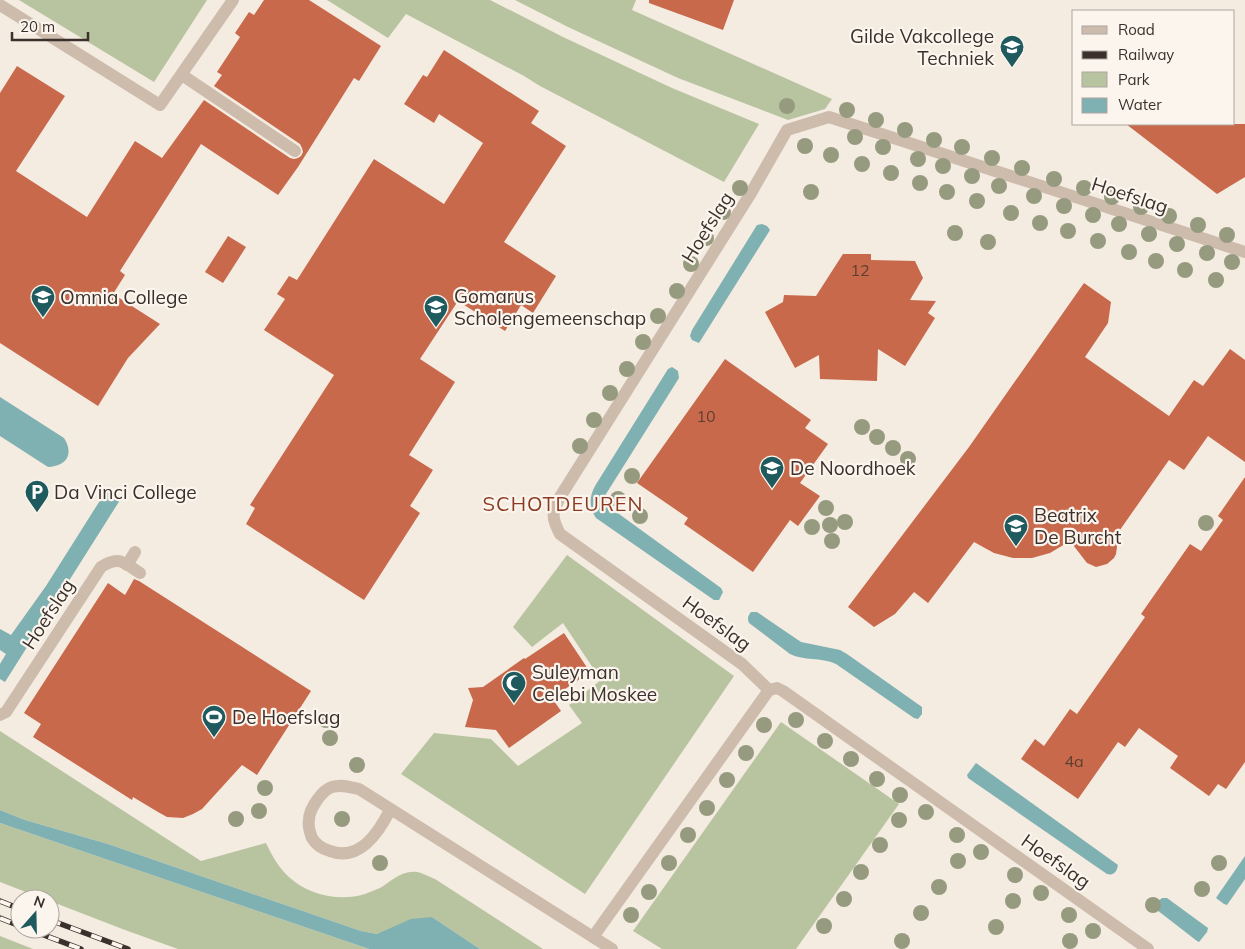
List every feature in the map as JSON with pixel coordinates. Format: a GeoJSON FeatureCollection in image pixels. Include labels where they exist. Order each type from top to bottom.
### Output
{"type":"FeatureCollection","features":[{"type":"Feature","properties":{"kind":"street"},"geometry":{"type":"LineString","coordinates":[[0,5],[160,106],[233,0]]}},
{"type":"Feature","properties":{"kind":"street"},"geometry":{"type":"LineString","coordinates":[[182,75],[295,151]]}},
{"type":"Feature","properties":{"kind":"street","name":"Hoefslag"},"geometry":{"type":"LineString","coordinates":[[1148,949],[783,691],[777,688],[769,690],[734,658],[560,534],[554,522],[554,510],[560,497],[751,193],[787,130],[829,117],[1245,252]]}},
{"type":"Feature","properties":{"kind":"street"},"geometry":{"type":"LineString","coordinates":[[135,552],[127,565],[140,573]]}},
{"type":"Feature","properties":{"kind":"street","name":"Hoefslag"},"geometry":{"type":"LineString","coordinates":[[0,715],[6,712],[101,568],[116,560],[127,565]]}},
{"type":"Feature","properties":{"kind":"street"},"geometry":{"type":"LineString","coordinates":[[593,937],[769,690]]}},
{"type":"Feature","properties":{"kind":"street"},"geometry":{"type":"LineString","coordinates":[[390,810],[372,839],[349,853],[341,854],[320,847],[313,840],[310,833],[308,819],[313,805],[322,794],[331,787],[345,786],[359,789],[612,949]]}},
{"type":"Feature","properties":{"kind":"green space"},"geometry":{"type":"Polygon","coordinates":[[[19,0],[207,0],[154,82],[19,0]]]}},
{"type":"Feature","properties":{"kind":"green space"},"geometry":{"type":"Polygon","coordinates":[[[327,0],[490,0],[563,37],[672,88],[759,124],[724,182],[406,14],[388,38],[327,0]]]}},
{"type":"Feature","properties":{"kind":"green space"},"geometry":{"type":"Polygon","coordinates":[[[515,0],[636,0],[632,10],[832,99],[825,109],[788,120],[678,78],[515,0]]]}},
{"type":"Feature","properties":{"kind":"green space"},"geometry":{"type":"Polygon","coordinates":[[[567,555],[734,676],[585,894],[401,774],[434,733],[491,739],[518,766],[582,723],[569,705],[601,680],[563,623],[532,647],[513,627],[567,555]]]}},
{"type":"Feature","properties":{"kind":"green space"},"geometry":{"type":"Polygon","coordinates":[[[781,722],[899,804],[796,949],[662,949],[633,931],[781,722]]]}},
{"type":"Feature","properties":{"kind":"green space"},"geometry":{"type":"Polygon","coordinates":[[[0,731],[201,861],[266,843],[276,862],[290,878],[315,893],[335,897],[365,894],[380,888],[401,874],[419,873],[435,879],[543,949],[480,949],[432,917],[377,934],[361,931],[108,844],[25,820],[0,810],[0,731]]]}},
{"type":"Feature","properties":{"kind":"green space"},"geometry":{"type":"Polygon","coordinates":[[[0,823],[369,949],[178,949],[60,905],[60,889],[18,889],[0,882],[0,823]]]}},
{"type":"Feature","properties":{"kind":"green space"},"geometry":{"type":"Polygon","coordinates":[[[0,936],[33,949],[0,949],[0,936]]]}},
{"type":"Feature","properties":{"kind":"water"},"geometry":{"type":"Polygon","coordinates":[[[762,224],[770,230],[699,343],[692,340],[690,336],[692,330],[757,225],[762,224]]]}},
{"type":"Feature","properties":{"kind":"water"},"geometry":{"type":"Polygon","coordinates":[[[672,367],[678,371],[679,378],[606,494],[606,500],[608,506],[721,588],[723,592],[719,600],[714,600],[596,518],[591,506],[591,498],[595,486],[668,369],[672,367]]]}},
{"type":"Feature","properties":{"kind":"water"},"geometry":{"type":"Polygon","coordinates":[[[0,397],[64,438],[68,454],[64,462],[48,467],[0,436],[0,397]]]}},
{"type":"Feature","properties":{"kind":"water"},"geometry":{"type":"Polygon","coordinates":[[[106,491],[120,500],[5,682],[0,679],[0,664],[6,654],[0,650],[0,629],[11,635],[46,586],[106,491]]]}},
{"type":"Feature","properties":{"kind":"water"},"geometry":{"type":"Polygon","coordinates":[[[751,612],[757,612],[801,642],[840,650],[847,654],[922,707],[922,714],[918,719],[914,718],[836,664],[824,660],[801,658],[790,654],[749,623],[748,617],[751,612]]]}},
{"type":"Feature","properties":{"kind":"water"},"geometry":{"type":"Polygon","coordinates":[[[976,763],[1118,865],[1116,871],[1113,874],[1107,874],[968,778],[967,775],[976,763]]]}},
{"type":"Feature","properties":{"kind":"water"},"geometry":{"type":"Polygon","coordinates":[[[0,810],[25,820],[108,844],[361,931],[377,934],[411,919],[432,917],[480,949],[369,949],[0,823],[0,810]]]}},
{"type":"Feature","properties":{"kind":"water"},"geometry":{"type":"Polygon","coordinates":[[[1245,856],[1245,879],[1227,905],[1224,904],[1216,898],[1245,856]]]}},
{"type":"Feature","properties":{"kind":"water"},"geometry":{"type":"Polygon","coordinates":[[[1162,898],[1167,898],[1208,928],[1199,942],[1157,910],[1157,903],[1162,898]]]}},
{"type":"Feature","properties":{"kind":"building"},"geometry":{"type":"Polygon","coordinates":[[[264,0],[309,0],[381,46],[359,81],[354,78],[298,167],[278,195],[201,144],[120,271],[125,275],[113,294],[160,324],[128,358],[98,406],[0,343],[0,93],[17,66],[65,96],[16,171],[87,217],[135,141],[162,158],[204,100],[290,158],[298,158],[303,152],[300,144],[214,86],[222,75],[217,72],[240,37],[235,33],[249,12],[254,15],[264,0]]]}},
{"type":"Feature","properties":{"kind":"building"},"geometry":{"type":"Polygon","coordinates":[[[649,0],[734,0],[723,30],[649,3],[649,0]]]}},
{"type":"Feature","properties":{"kind":"building"},"geometry":{"type":"Polygon","coordinates":[[[444,50],[539,111],[531,123],[566,146],[504,242],[556,276],[533,313],[521,305],[505,331],[458,301],[420,359],[455,382],[409,455],[433,470],[410,506],[420,513],[364,600],[246,524],[255,508],[250,505],[334,375],[264,330],[285,299],[277,294],[289,276],[297,280],[374,159],[444,204],[483,143],[439,114],[434,123],[404,104],[423,75],[427,77],[444,50]]]}},
{"type":"Feature","properties":{"kind":"building"},"geometry":{"type":"Polygon","coordinates":[[[1245,124],[1245,177],[1217,194],[1127,125],[1245,124]]]}},
{"type":"Feature","properties":{"kind":"building"},"geometry":{"type":"Polygon","coordinates":[[[228,236],[246,247],[223,283],[205,272],[228,236]]]}},
{"type":"Feature","properties":{"kind":"building"},"geometry":{"type":"Polygon","coordinates":[[[843,254],[871,254],[871,260],[915,261],[923,278],[910,300],[936,301],[928,313],[935,318],[905,366],[878,349],[877,381],[820,379],[819,355],[795,368],[765,312],[783,302],[784,295],[816,296],[843,254]]]}},
{"type":"Feature","properties":{"kind":"building"},"geometry":{"type":"Polygon","coordinates":[[[1084,283],[1111,302],[1108,323],[1085,357],[1169,416],[1194,380],[1203,386],[1230,349],[1245,360],[1245,462],[1208,436],[1184,470],[1169,460],[1115,537],[1116,554],[1107,564],[1096,567],[1087,563],[1070,541],[1050,553],[1032,558],[1013,558],[994,553],[974,542],[928,603],[914,592],[895,614],[874,627],[848,607],[969,447],[1084,283]]]}},
{"type":"Feature","properties":{"kind":"building"},"geometry":{"type":"Polygon","coordinates":[[[725,359],[811,420],[805,428],[828,444],[800,483],[820,496],[798,526],[790,520],[753,572],[684,524],[688,518],[637,483],[725,359]]]}},
{"type":"Feature","properties":{"kind":"building"},"geometry":{"type":"Polygon","coordinates":[[[1245,477],[1245,762],[1226,789],[1218,784],[1209,796],[1170,768],[1178,756],[1139,728],[1125,747],[1118,742],[1078,799],[1021,759],[1035,739],[1044,746],[1070,709],[1077,714],[1145,617],[1141,614],[1190,544],[1201,551],[1223,520],[1218,516],[1245,477]]]}},
{"type":"Feature","properties":{"kind":"building"},"geometry":{"type":"Polygon","coordinates":[[[134,579],[311,691],[257,775],[242,765],[202,809],[183,818],[167,817],[133,797],[132,800],[33,737],[41,724],[24,713],[108,583],[125,595],[134,579]]]}},
{"type":"Feature","properties":{"kind":"building","name":"Suleyman Celebi Moskee"},"geometry":{"type":"Polygon","coordinates":[[[564,633],[590,672],[552,698],[561,711],[509,748],[496,730],[465,727],[473,700],[468,688],[483,687],[564,633]]]}},
{"type":"Feature","properties":{"kind":"railway"},"geometry":{"type":"LineString","coordinates":[[0,901],[10,905]]}},
{"type":"Feature","properties":{"kind":"railway"},"geometry":{"type":"LineString","coordinates":[[0,918],[10,922]]}},
{"type":"Feature","properties":{"kind":"railway"},"geometry":{"type":"LineString","coordinates":[[60,924],[128,949]]}},
{"type":"Feature","properties":{"kind":"railway"},"geometry":{"type":"LineString","coordinates":[[54,939],[81,949]]}},
{"type":"Feature","properties":{"kind":"place","name":"Gilde Vakcollege Techniek"},"geometry":{"type":"Point","coordinates":[1012,68]}},
{"type":"Feature","properties":{"kind":"place","name":"Omnia College"},"geometry":{"type":"Point","coordinates":[43,318]}},
{"type":"Feature","properties":{"kind":"place","name":"Gomarus Scholengemeenschap"},"geometry":{"type":"Point","coordinates":[436,328]}},
{"type":"Feature","properties":{"kind":"place","name":"De Noordhoek"},"geometry":{"type":"Point","coordinates":[772,489]}},
{"type":"Feature","properties":{"kind":"place","name":"Da Vinci College"},"geometry":{"type":"Point","coordinates":[37,513]}},
{"type":"Feature","properties":{"kind":"place","name":"Beatrix De Burcht"},"geometry":{"type":"Point","coordinates":[1016,547]}},
{"type":"Feature","properties":{"kind":"place","name":"Suleyman Celebi Moskee"},"geometry":{"type":"Point","coordinates":[514,704]}},
{"type":"Feature","properties":{"kind":"place","name":"De Hoefslag"},"geometry":{"type":"Point","coordinates":[214,738]}},
{"type":"Feature","properties":{"kind":"district","name":"SCHOTDEUREN"},"geometry":{"type":"Point","coordinates":[563,503]}}]}
